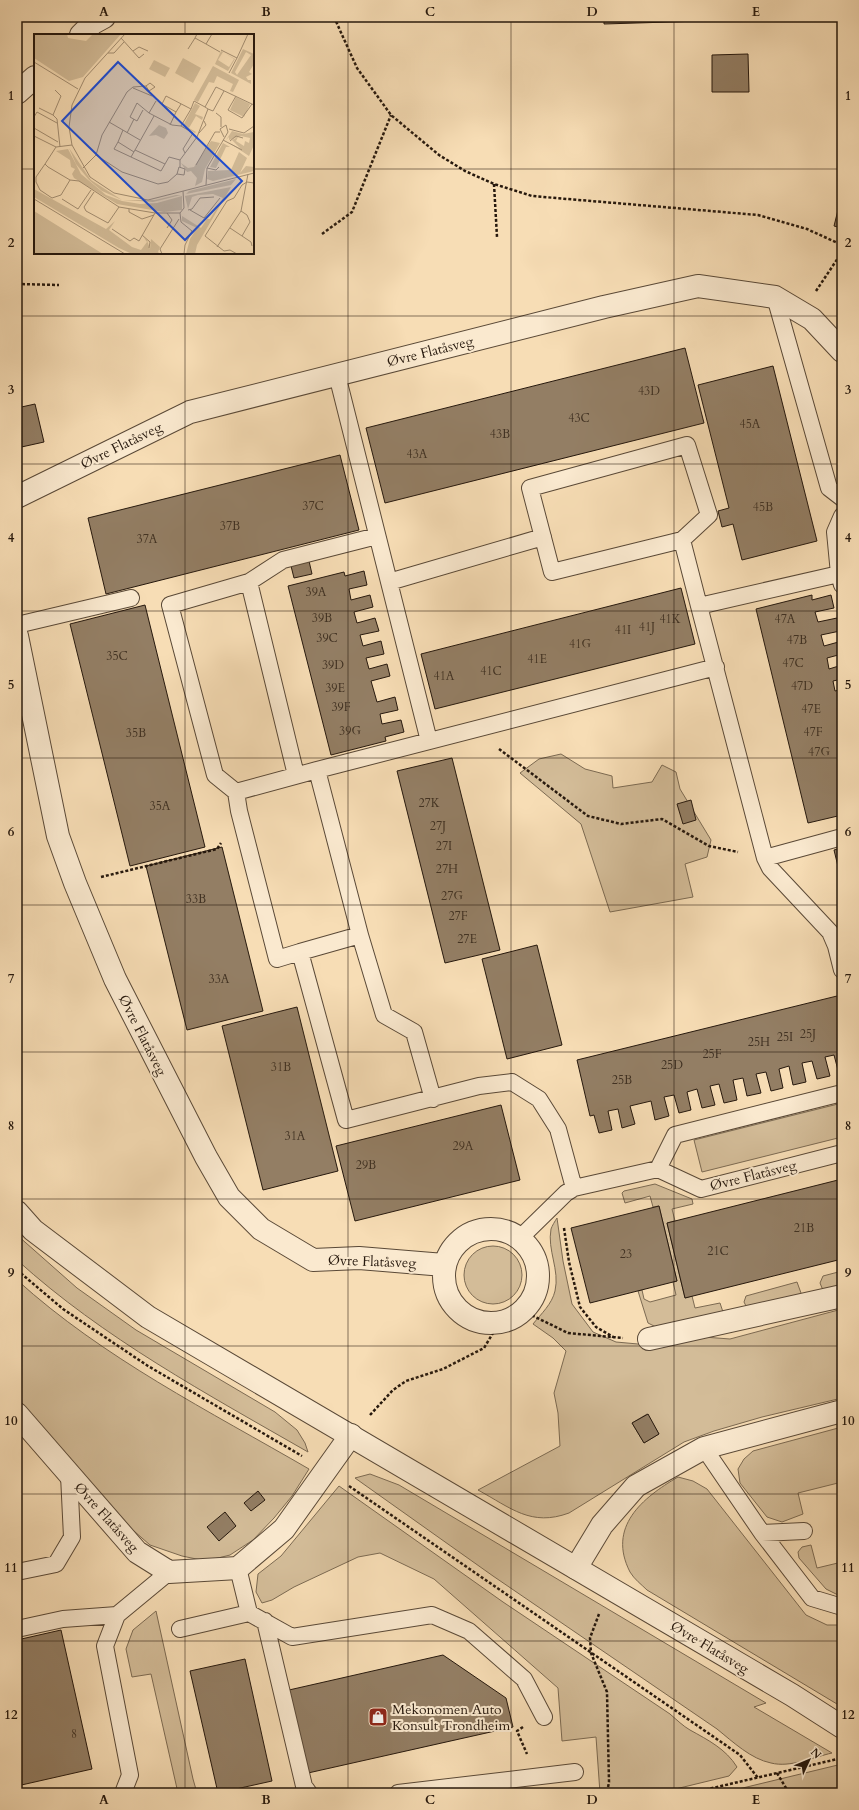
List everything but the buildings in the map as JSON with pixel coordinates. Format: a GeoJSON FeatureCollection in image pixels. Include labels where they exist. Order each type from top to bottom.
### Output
{"type":"FeatureCollection","features":[{"type":"Feature","properties":{"kind":"street"},"geometry":{"type":"LineString","coordinates":[[81,34],[93,23],[104,17]]}},
{"type":"Feature","properties":{"kind":"street"},"geometry":{"type":"LineString","coordinates":[[17,93],[34,78]]}},
{"type":"Feature","properties":{"kind":"street","name":"Øvre Flatåsveg"},"geometry":{"type":"LineString","coordinates":[[17,497],[190,412],[604,307],[698,286],[775,297],[812,319],[842,351]]}},
{"type":"Feature","properties":{"kind":"street","name":"Øvre Flatåsveg"},"geometry":{"type":"LineString","coordinates":[[17,636],[58,836],[75,883],[115,979],[206,1157],[229,1197],[261,1229],[313,1260],[360,1258],[444,1265]]}},
{"type":"Feature","properties":{"kind":"street","name":"Øvre Flatåsveg"},"geometry":{"type":"LineString","coordinates":[[17,1212],[33,1230],[148,1317],[792,1695],[842,1727]]}},
{"type":"Feature","properties":{"kind":"street"},"geometry":{"type":"LineString","coordinates":[[490,1228],[506,1230],[520,1238],[530,1248],[536,1260],[538,1274],[537,1288],[532,1300],[523,1311],[512,1319],[499,1323],[483,1323],[468,1318],[456,1309],[447,1296],[443,1280],[444,1265],[450,1250],[455,1244],[460,1239],[474,1231],[490,1228]]}},
{"type":"Feature","properties":{"kind":"street"},"geometry":{"type":"LineString","coordinates":[[649,1339],[842,1296]]}},
{"type":"Feature","properties":{"kind":"street"},"geometry":{"type":"LineString","coordinates":[[576,1568],[602,1525],[636,1486],[704,1448],[842,1411]]}},
{"type":"Feature","properties":{"kind":"street","name":"Øvre Flatåsveg"},"geometry":{"type":"LineString","coordinates":[[17,1414],[69,1476],[137,1552],[169,1572]]}},
{"type":"Feature","properties":{"kind":"street"},"geometry":{"type":"LineString","coordinates":[[169,1572],[238,1568],[284,1529],[327,1471],[351,1435]]}},
{"type":"Feature","properties":{"kind":"lane"},"geometry":{"type":"LineString","coordinates":[[775,297],[829,488],[842,498]]}},
{"type":"Feature","properties":{"kind":"lane"},"geometry":{"type":"LineString","coordinates":[[337,375],[429,741]]}},
{"type":"Feature","properties":{"kind":"lane"},"geometry":{"type":"LineString","coordinates":[[687,445],[709,515],[682,540],[552,572],[530,488],[687,445]]}},
{"type":"Feature","properties":{"kind":"lane"},"geometry":{"type":"LineString","coordinates":[[700,606],[841,579],[835,532],[842,516]]}},
{"type":"Feature","properties":{"kind":"lane"},"geometry":{"type":"LineString","coordinates":[[360,935],[277,959],[239,811],[236,792],[215,775],[170,605],[249,582],[283,560],[377,536]]}},
{"type":"Feature","properties":{"kind":"lane"},"geometry":{"type":"LineString","coordinates":[[389,582],[543,537]]}},
{"type":"Feature","properties":{"kind":"lane"},"geometry":{"type":"LineString","coordinates":[[682,540],[766,858],[770,868],[830,932],[839,945],[842,970]]}},
{"type":"Feature","properties":{"kind":"lane"},"geometry":{"type":"LineString","coordinates":[[249,582],[296,775]]}},
{"type":"Feature","properties":{"kind":"lane"},"geometry":{"type":"LineString","coordinates":[[17,625],[131,598]]}},
{"type":"Feature","properties":{"kind":"lane"},"geometry":{"type":"LineString","coordinates":[[236,792],[296,775],[716,667]]}},
{"type":"Feature","properties":{"kind":"lane"},"geometry":{"type":"LineString","coordinates":[[317,770],[360,935],[384,1015],[414,1032],[432,1099]]}},
{"type":"Feature","properties":{"kind":"lane"},"geometry":{"type":"LineString","coordinates":[[766,858],[842,837]]}},
{"type":"Feature","properties":{"kind":"lane"},"geometry":{"type":"LineString","coordinates":[[300,952],[346,1120],[479,1086],[512,1082],[539,1099],[558,1129],[574,1188]]}},
{"type":"Feature","properties":{"kind":"lane"},"geometry":{"type":"LineString","coordinates":[[520,1238],[558,1200],[574,1188],[658,1169],[675,1135],[842,1093]]}},
{"type":"Feature","properties":{"kind":"lane","name":"Øvre Flatåsveg"},"geometry":{"type":"LineString","coordinates":[[658,1169],[701,1189],[842,1153]]}},
{"type":"Feature","properties":{"kind":"lane"},"geometry":{"type":"LineString","coordinates":[[704,1448],[762,1533],[812,1598],[842,1607]]}},
{"type":"Feature","properties":{"kind":"lane"},"geometry":{"type":"LineString","coordinates":[[17,1572],[56,1564],[72,1536],[69,1476]]}},
{"type":"Feature","properties":{"kind":"lane"},"geometry":{"type":"LineString","coordinates":[[762,1533],[804,1531]]}},
{"type":"Feature","properties":{"kind":"lane"},"geometry":{"type":"LineString","coordinates":[[238,1568],[249,1613]]}},
{"type":"Feature","properties":{"kind":"lane"},"geometry":{"type":"LineString","coordinates":[[123,1793],[130,1774],[105,1646],[117,1615],[169,1572]]}},
{"type":"Feature","properties":{"kind":"lane"},"geometry":{"type":"LineString","coordinates":[[180,1629],[249,1613],[292,1637],[432,1615],[469,1631],[524,1679],[544,1717]]}},
{"type":"Feature","properties":{"kind":"lane"},"geometry":{"type":"LineString","coordinates":[[17,1629],[63,1619],[117,1615]]}},
{"type":"Feature","properties":{"kind":"lane"},"geometry":{"type":"LineString","coordinates":[[265,1621],[304,1786],[309,1793]]}},
{"type":"Feature","properties":{"kind":"lane"},"geometry":{"type":"LineString","coordinates":[[398,1793],[575,1772]]}},
{"type":"Feature","properties":{"kind":"path"},"geometry":{"type":"LineString","coordinates":[[334,17],[357,68],[391,115],[439,155],[465,171],[494,184],[532,196],[758,215],[807,229],[842,245]]}},
{"type":"Feature","properties":{"kind":"path"},"geometry":{"type":"LineString","coordinates":[[322,234],[352,212],[391,115]]}},
{"type":"Feature","properties":{"kind":"path"},"geometry":{"type":"LineString","coordinates":[[494,184],[497,237]]}},
{"type":"Feature","properties":{"kind":"path"},"geometry":{"type":"LineString","coordinates":[[802,313],[842,252]]}},
{"type":"Feature","properties":{"kind":"path"},"geometry":{"type":"LineString","coordinates":[[17,284],[59,285]]}},
{"type":"Feature","properties":{"kind":"path"},"geometry":{"type":"LineString","coordinates":[[470,731],[500,750],[588,816],[621,824],[662,819],[709,846],[766,858]]}},
{"type":"Feature","properties":{"kind":"path"},"geometry":{"type":"LineString","coordinates":[[75,883],[217,849]]}},
{"type":"Feature","properties":{"kind":"path"},"geometry":{"type":"LineString","coordinates":[[558,1200],[569,1262],[580,1307],[596,1327],[615,1338]]}},
{"type":"Feature","properties":{"kind":"path"},"geometry":{"type":"LineString","coordinates":[[17,1270],[63,1309],[148,1366],[327,1471],[409,1526],[740,1755],[758,1778]]}},
{"type":"Feature","properties":{"kind":"path"},"geometry":{"type":"LineString","coordinates":[[523,1311],[568,1333],[615,1338],[649,1339]]}},
{"type":"Feature","properties":{"kind":"path"},"geometry":{"type":"LineString","coordinates":[[351,1435],[393,1390],[406,1381],[443,1369],[484,1348],[499,1323]]}},
{"type":"Feature","properties":{"kind":"path"},"geometry":{"type":"LineString","coordinates":[[607,1793],[609,1782],[607,1692],[591,1653],[590,1638],[608,1587]]}},
{"type":"Feature","properties":{"kind":"path"},"geometry":{"type":"LineString","coordinates":[[516,1731],[527,1754]]}},
{"type":"Feature","properties":{"kind":"path"},"geometry":{"type":"LineString","coordinates":[[691,1793],[842,1758]]}},
{"type":"Feature","properties":{"kind":"path"},"geometry":{"type":"LineString","coordinates":[[777,1773],[789,1793]]}},
{"type":"Feature","properties":{"kind":"shaded area"},"geometry":{"type":"Polygon","coordinates":[[[561,754],[585,769],[612,776],[613,788],[652,782],[662,765],[676,772],[680,789],[711,840],[707,857],[685,864],[693,897],[610,912],[581,824],[520,773],[539,759],[561,754]]]}},
{"type":"Feature","properties":{"kind":"shaded area"},"geometry":{"type":"Polygon","coordinates":[[[842,1103],[842,1137],[702,1172],[694,1140],[842,1103]]]}},
{"type":"Feature","properties":{"kind":"shaded area"},"geometry":{"type":"Polygon","coordinates":[[[655,1184],[692,1199],[693,1204],[672,1209],[675,1221],[667,1223],[685,1298],[692,1296],[695,1308],[720,1303],[724,1315],[656,1327],[648,1323],[638,1291],[642,1290],[644,1299],[650,1302],[676,1295],[673,1282],[677,1281],[659,1206],[653,1207],[650,1196],[625,1203],[622,1193],[624,1191],[655,1184]]]}},
{"type":"Feature","properties":{"kind":"shaded area"},"geometry":{"type":"Polygon","coordinates":[[[557,1218],[563,1261],[572,1304],[593,1332],[616,1342],[660,1346],[704,1337],[730,1339],[842,1309],[842,1398],[762,1417],[714,1431],[684,1442],[569,1513],[556,1517],[543,1518],[522,1514],[478,1490],[560,1446],[558,1413],[554,1393],[566,1351],[553,1338],[533,1324],[549,1305],[554,1296],[556,1275],[550,1237],[551,1229],[557,1218]],[[647,1414],[632,1423],[644,1443],[659,1434],[647,1414]]]}},
{"type":"Feature","properties":{"kind":"shaded area"},"geometry":{"type":"Polygon","coordinates":[[[17,1235],[77,1288],[136,1330],[275,1412],[297,1430],[305,1443],[308,1452],[157,1364],[85,1315],[17,1260],[17,1235]]]}},
{"type":"Feature","properties":{"kind":"shaded area"},"geometry":{"type":"Polygon","coordinates":[[[493,1246],[509,1251],[517,1259],[522,1275],[517,1291],[509,1299],[493,1304],[477,1299],[469,1291],[464,1275],[469,1259],[477,1251],[493,1246]]]}},
{"type":"Feature","properties":{"kind":"shaded area"},"geometry":{"type":"Polygon","coordinates":[[[842,1271],[842,1286],[825,1290],[822,1288],[820,1283],[823,1276],[842,1271]]]}},
{"type":"Feature","properties":{"kind":"shaded area"},"geometry":{"type":"Polygon","coordinates":[[[17,1280],[50,1308],[121,1359],[195,1404],[309,1469],[292,1496],[253,1540],[230,1555],[206,1561],[182,1556],[150,1545],[118,1517],[56,1447],[17,1397],[17,1280]]]}},
{"type":"Feature","properties":{"kind":"shaded area"},"geometry":{"type":"Polygon","coordinates":[[[797,1282],[801,1293],[798,1297],[747,1308],[744,1302],[746,1296],[797,1282]]]}},
{"type":"Feature","properties":{"kind":"shaded area"},"geometry":{"type":"Polygon","coordinates":[[[842,1427],[842,1482],[798,1493],[803,1514],[782,1522],[767,1517],[740,1483],[738,1469],[744,1459],[753,1451],[842,1427]]]}},
{"type":"Feature","properties":{"kind":"shaded area"},"geometry":{"type":"Polygon","coordinates":[[[370,1474],[399,1485],[766,1703],[754,1707],[832,1753],[786,1764],[771,1763],[749,1754],[717,1729],[493,1576],[355,1478],[370,1474]]]}},
{"type":"Feature","properties":{"kind":"shaded area"},"geometry":{"type":"Polygon","coordinates":[[[678,1477],[693,1481],[707,1489],[806,1615],[827,1625],[842,1625],[842,1707],[647,1590],[632,1575],[624,1556],[623,1541],[626,1528],[632,1516],[641,1504],[652,1494],[678,1477]]]}},
{"type":"Feature","properties":{"kind":"shaded area"},"geometry":{"type":"Polygon","coordinates":[[[339,1486],[503,1602],[670,1714],[687,1728],[722,1750],[737,1767],[729,1776],[659,1793],[600,1793],[596,1737],[562,1741],[558,1688],[434,1579],[380,1553],[358,1557],[294,1587],[272,1600],[262,1603],[256,1592],[258,1574],[281,1556],[339,1486]]]}},
{"type":"Feature","properties":{"kind":"shaded area"},"geometry":{"type":"Polygon","coordinates":[[[811,1545],[817,1568],[842,1562],[842,1594],[840,1596],[826,1589],[799,1558],[798,1552],[802,1547],[811,1545]]]}},
{"type":"Feature","properties":{"kind":"shaded area"},"geometry":{"type":"Polygon","coordinates":[[[156,1611],[197,1793],[178,1793],[151,1674],[132,1677],[126,1649],[133,1630],[156,1611]]]}},
{"type":"Feature","properties":{"kind":"shaded area"},"geometry":{"type":"Polygon","coordinates":[[[842,1764],[842,1793],[722,1793],[842,1764]]]}},
{"type":"Feature","properties":{"kind":"place","name":"Mekonomen Auto Konsult Trondheim"},"geometry":{"type":"Point","coordinates":[378,1717]}}]}
